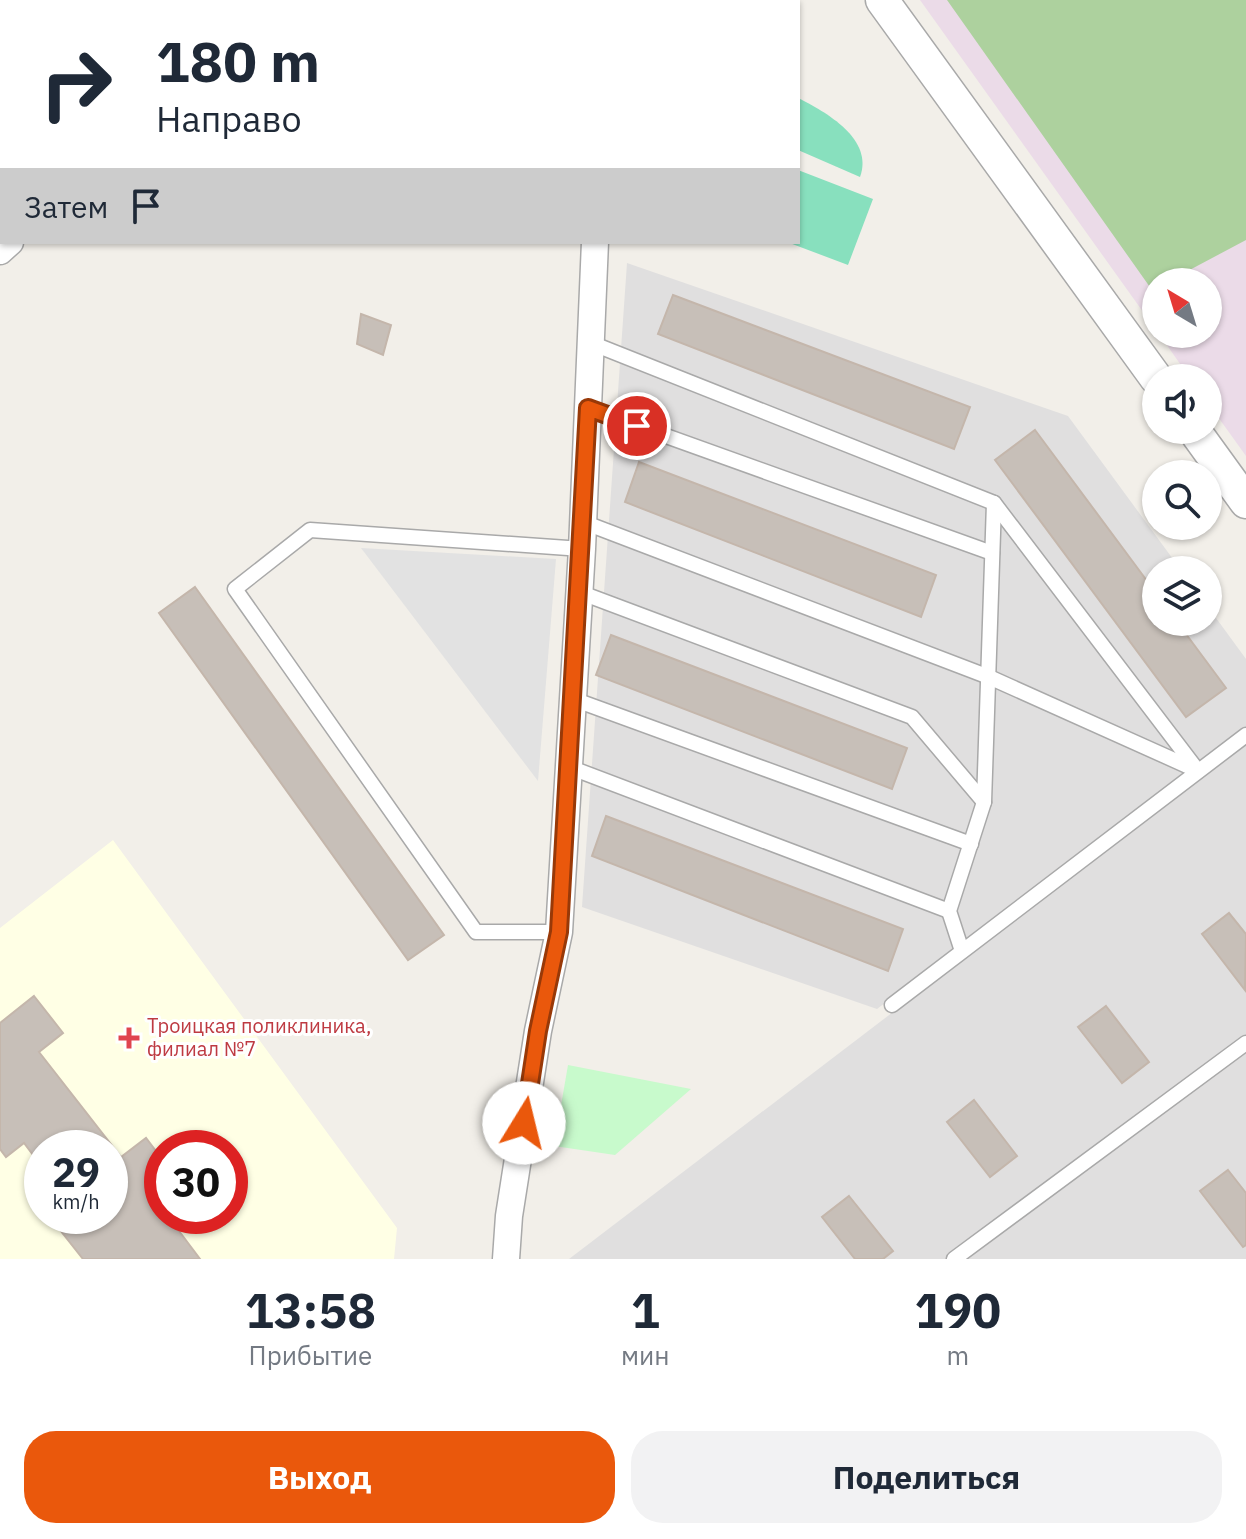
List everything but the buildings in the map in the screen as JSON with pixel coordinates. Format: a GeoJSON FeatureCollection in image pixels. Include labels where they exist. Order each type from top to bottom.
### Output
{"type":"FeatureCollection","features":[{"type":"Feature","properties":{"kind":"street"},"geometry":{"type":"LineString","coordinates":[[882,0],[1146,364]]}},
{"type":"Feature","properties":{"kind":"street"},"geometry":{"type":"LineString","coordinates":[[506,1259],[509,1216],[538,1031],[559,932],[582,549],[595,244]]}},
{"type":"Feature","properties":{"kind":"street"},"geometry":{"type":"LineString","coordinates":[[1204,444],[1246,502]]}},
{"type":"Feature","properties":{"kind":"lane"},"geometry":{"type":"LineString","coordinates":[[591,343],[994,503],[1198,771]]}},
{"type":"Feature","properties":{"kind":"lane"},"geometry":{"type":"LineString","coordinates":[[588,408],[992,553]]}},
{"type":"Feature","properties":{"kind":"lane"},"geometry":{"type":"LineString","coordinates":[[962,951],[949,911],[984,802],[994,503]]}},
{"type":"Feature","properties":{"kind":"lane"},"geometry":{"type":"LineString","coordinates":[[583,522],[989,677],[1198,771]]}},
{"type":"Feature","properties":{"kind":"lane"},"geometry":{"type":"LineString","coordinates":[[559,932],[476,932],[235,589],[310,530],[582,549]]}},
{"type":"Feature","properties":{"kind":"lane"},"geometry":{"type":"LineString","coordinates":[[579,592],[912,717],[984,802]]}},
{"type":"Feature","properties":{"kind":"lane"},"geometry":{"type":"LineString","coordinates":[[573,699],[971,844]]}},
{"type":"Feature","properties":{"kind":"lane"},"geometry":{"type":"LineString","coordinates":[[892,1005],[1246,735]]}},
{"type":"Feature","properties":{"kind":"lane"},"geometry":{"type":"LineString","coordinates":[[569,767],[949,911]]}},
{"type":"Feature","properties":{"kind":"lane"},"geometry":{"type":"LineString","coordinates":[[954,1259],[1246,1043]]}},
{"type":"Feature","properties":{"kind":"shaded area"},"geometry":{"type":"Polygon","coordinates":[[[920,0],[1246,0],[1246,456],[1222,423],[1222,364],[1180,364],[1169,348],[1222,348],[1222,268],[1142,268],[1142,310],[920,0]]]}},
{"type":"Feature","properties":{"kind":"shaded area"},"geometry":{"type":"Polygon","coordinates":[[[627,263],[1068,416],[1142,517],[1142,540],[1159,540],[1171,556],[1142,556],[1142,636],[1222,636],[1222,626],[1246,659],[1246,728],[877,1009],[582,907],[627,263]]]}},
{"type":"Feature","properties":{"kind":"shaded area"},"geometry":{"type":"Polygon","coordinates":[[[361,548],[556,559],[538,781],[361,548]]]}},
{"type":"Feature","properties":{"kind":"shaded area"},"geometry":{"type":"Polygon","coordinates":[[[1246,743],[1246,1259],[569,1259],[1246,743]]]}},
{"type":"Feature","properties":{"kind":"shaded area","name":"Троицкая поликлиника, филиал №7"},"geometry":{"type":"Polygon","coordinates":[[[113,840],[397,1228],[394,1259],[0,1259],[0,928],[113,840]]]}},
{"type":"Feature","properties":{"kind":"green space"},"geometry":{"type":"Polygon","coordinates":[[[947,0],[1246,0],[1246,240],[1193,268],[1142,268],[1142,276],[947,0]]]}},
{"type":"Feature","properties":{"kind":"green space"},"geometry":{"type":"Polygon","coordinates":[[[800,99],[834,119],[854,139],[863,163],[860,177],[800,151],[800,99]]]}},
{"type":"Feature","properties":{"kind":"green space"},"geometry":{"type":"Polygon","coordinates":[[[800,171],[873,199],[848,265],[792,244],[800,244],[800,171]]]}},
{"type":"Feature","properties":{"kind":"green space"},"geometry":{"type":"Polygon","coordinates":[[[568,1065],[691,1089],[615,1155],[554,1146],[568,1065]]]}},
{"type":"Feature","properties":{"kind":"place","name":"Троицкая поликлиника, филиал №7"},"geometry":{"type":"Point","coordinates":[129,1038]}},
{"type":"Feature","properties":{"kind":"route"},"geometry":{"type":"LineString","coordinates":[[524,1123],[538,1031],[559,932],[588,408],[637,426]]}}]}
